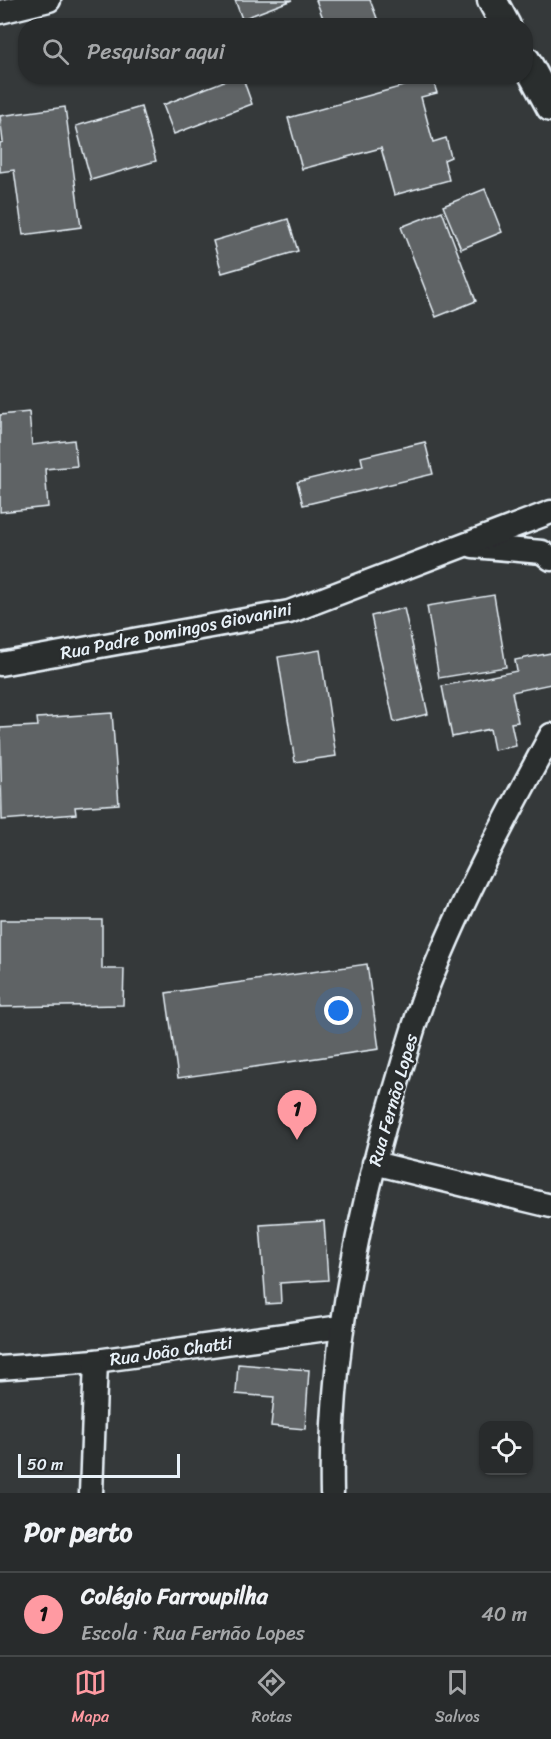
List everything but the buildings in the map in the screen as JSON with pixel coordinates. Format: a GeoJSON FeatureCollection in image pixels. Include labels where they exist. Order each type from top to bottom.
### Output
{"type":"FeatureCollection","features":[{"type":"Feature","properties":{"kind":"main road"},"geometry":{"type":"LineString","coordinates":[[492,0],[502,18]]}},
{"type":"Feature","properties":{"kind":"main road"},"geometry":{"type":"LineString","coordinates":[[533,75],[551,107]]}},
{"type":"Feature","properties":{"kind":"street"},"geometry":{"type":"LineString","coordinates":[[0,12],[49,0]]}},
{"type":"Feature","properties":{"kind":"street"},"geometry":{"type":"LineString","coordinates":[[468,545],[547,555],[551,513]]}},
{"type":"Feature","properties":{"kind":"street","name":"Rua Padre Domingos Giovanini"},"geometry":{"type":"LineString","coordinates":[[0,664],[289,612],[551,513]]}},
{"type":"Feature","properties":{"kind":"street","name":"Rua Fernão Lopes"},"geometry":{"type":"LineString","coordinates":[[332,1493],[331,1467],[340,1327],[374,1163],[429,984],[493,840],[551,735]]}},
{"type":"Feature","properties":{"kind":"street"},"geometry":{"type":"LineString","coordinates":[[374,1163],[551,1206]]}},
{"type":"Feature","properties":{"kind":"street","name":"Rua João Chatti"},"geometry":{"type":"LineString","coordinates":[[0,1368],[96,1361],[340,1327]]}},
{"type":"Feature","properties":{"kind":"street"},"geometry":{"type":"LineString","coordinates":[[91,1493],[96,1361]]}},
{"type":"Feature","properties":{"kind":"place","name":"Colégio Farroupilha"},"geometry":{"type":"Point","coordinates":[297,1140]}}]}
